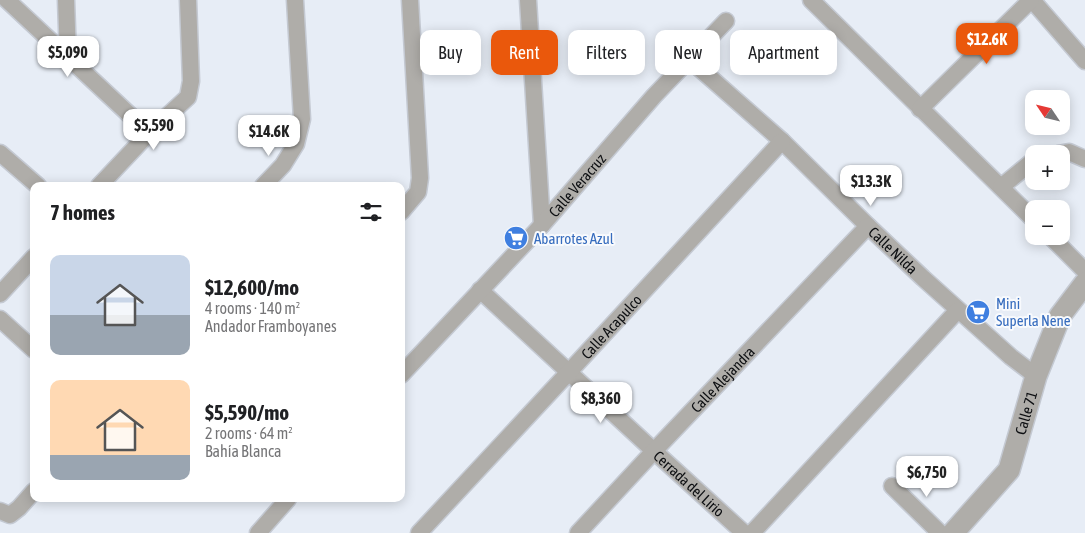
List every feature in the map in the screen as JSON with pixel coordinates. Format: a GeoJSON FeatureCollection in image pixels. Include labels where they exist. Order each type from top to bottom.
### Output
{"type":"FeatureCollection","features":[{"type":"Feature","properties":{"kind":"street"},"geometry":{"type":"LineString","coordinates":[[6,0],[149,134]]}},
{"type":"Feature","properties":{"kind":"street"},"geometry":{"type":"LineString","coordinates":[[66,0],[68,57]]}},
{"type":"Feature","properties":{"kind":"street"},"geometry":{"type":"LineString","coordinates":[[103,182],[188,97],[191,81],[188,0]]}},
{"type":"Feature","properties":{"kind":"street"},"geometry":{"type":"LineString","coordinates":[[266,182],[283,165],[296,144],[302,119],[295,0]]}},
{"type":"Feature","properties":{"kind":"street"},"geometry":{"type":"LineString","coordinates":[[405,207],[418,192],[420,178],[410,0]]}},
{"type":"Feature","properties":{"kind":"street"},"geometry":{"type":"LineString","coordinates":[[528,0],[542,225]]}},
{"type":"Feature","properties":{"kind":"street"},"geometry":{"type":"LineString","coordinates":[[811,0],[1025,211]]}},
{"type":"Feature","properties":{"kind":"street"},"geometry":{"type":"LineString","coordinates":[[920,109],[1032,0],[1085,61]]}},
{"type":"Feature","properties":{"kind":"street","name":"Calle Veracruz"},"geometry":{"type":"LineString","coordinates":[[717,30],[726,21]]}},
{"type":"Feature","properties":{"kind":"street","name":"Calle Veracruz"},"geometry":{"type":"LineString","coordinates":[[405,371],[542,225],[674,75]]}},
{"type":"Feature","properties":{"kind":"street","name":"Calle Nilda"},"geometry":{"type":"LineString","coordinates":[[707,75],[782,141],[868,226],[958,310],[1010,357],[1036,376]]}},
{"type":"Feature","properties":{"kind":"street","name":"Calle Acapulco"},"geometry":{"type":"LineString","coordinates":[[419,533],[782,141]]}},
{"type":"Feature","properties":{"kind":"street"},"geometry":{"type":"LineString","coordinates":[[1070,152],[1085,160]]}},
{"type":"Feature","properties":{"kind":"street"},"geometry":{"type":"LineString","coordinates":[[0,153],[33,182]]}},
{"type":"Feature","properties":{"kind":"street"},"geometry":{"type":"LineString","coordinates":[[1001,187],[1025,167]]}},
{"type":"Feature","properties":{"kind":"street","name":"Calle Alejandra"},"geometry":{"type":"LineString","coordinates":[[578,533],[868,226]]}},
{"type":"Feature","properties":{"kind":"street"},"geometry":{"type":"LineString","coordinates":[[1059,245],[1085,271]]}},
{"type":"Feature","properties":{"kind":"street"},"geometry":{"type":"LineString","coordinates":[[0,294],[30,261]]}},
{"type":"Feature","properties":{"kind":"street","name":"Calle 71"},"geometry":{"type":"LineString","coordinates":[[953,533],[1009,470],[1036,376],[1060,316],[1085,283]]}},
{"type":"Feature","properties":{"kind":"street","name":"Cerrada del Lirio"},"geometry":{"type":"LineString","coordinates":[[480,290],[744,533]]}},
{"type":"Feature","properties":{"kind":"street"},"geometry":{"type":"LineString","coordinates":[[752,533],[958,310]]}},
{"type":"Feature","properties":{"kind":"street"},"geometry":{"type":"LineString","coordinates":[[0,319],[30,346]]}},
{"type":"Feature","properties":{"kind":"street"},"geometry":{"type":"LineString","coordinates":[[892,486],[940,533]]}},
{"type":"Feature","properties":{"kind":"street"},"geometry":{"type":"LineString","coordinates":[[0,511],[10,515],[30,496]]}},
{"type":"Feature","properties":{"kind":"street"},"geometry":{"type":"LineString","coordinates":[[258,533],[285,502]]}},
{"type":"Feature","properties":{"kind":"place","name":"Abarrotes Azul"},"geometry":{"type":"Point","coordinates":[516,238]}},
{"type":"Feature","properties":{"kind":"place","name":"Mini Superla Nene"},"geometry":{"type":"Point","coordinates":[978,312]}}]}
